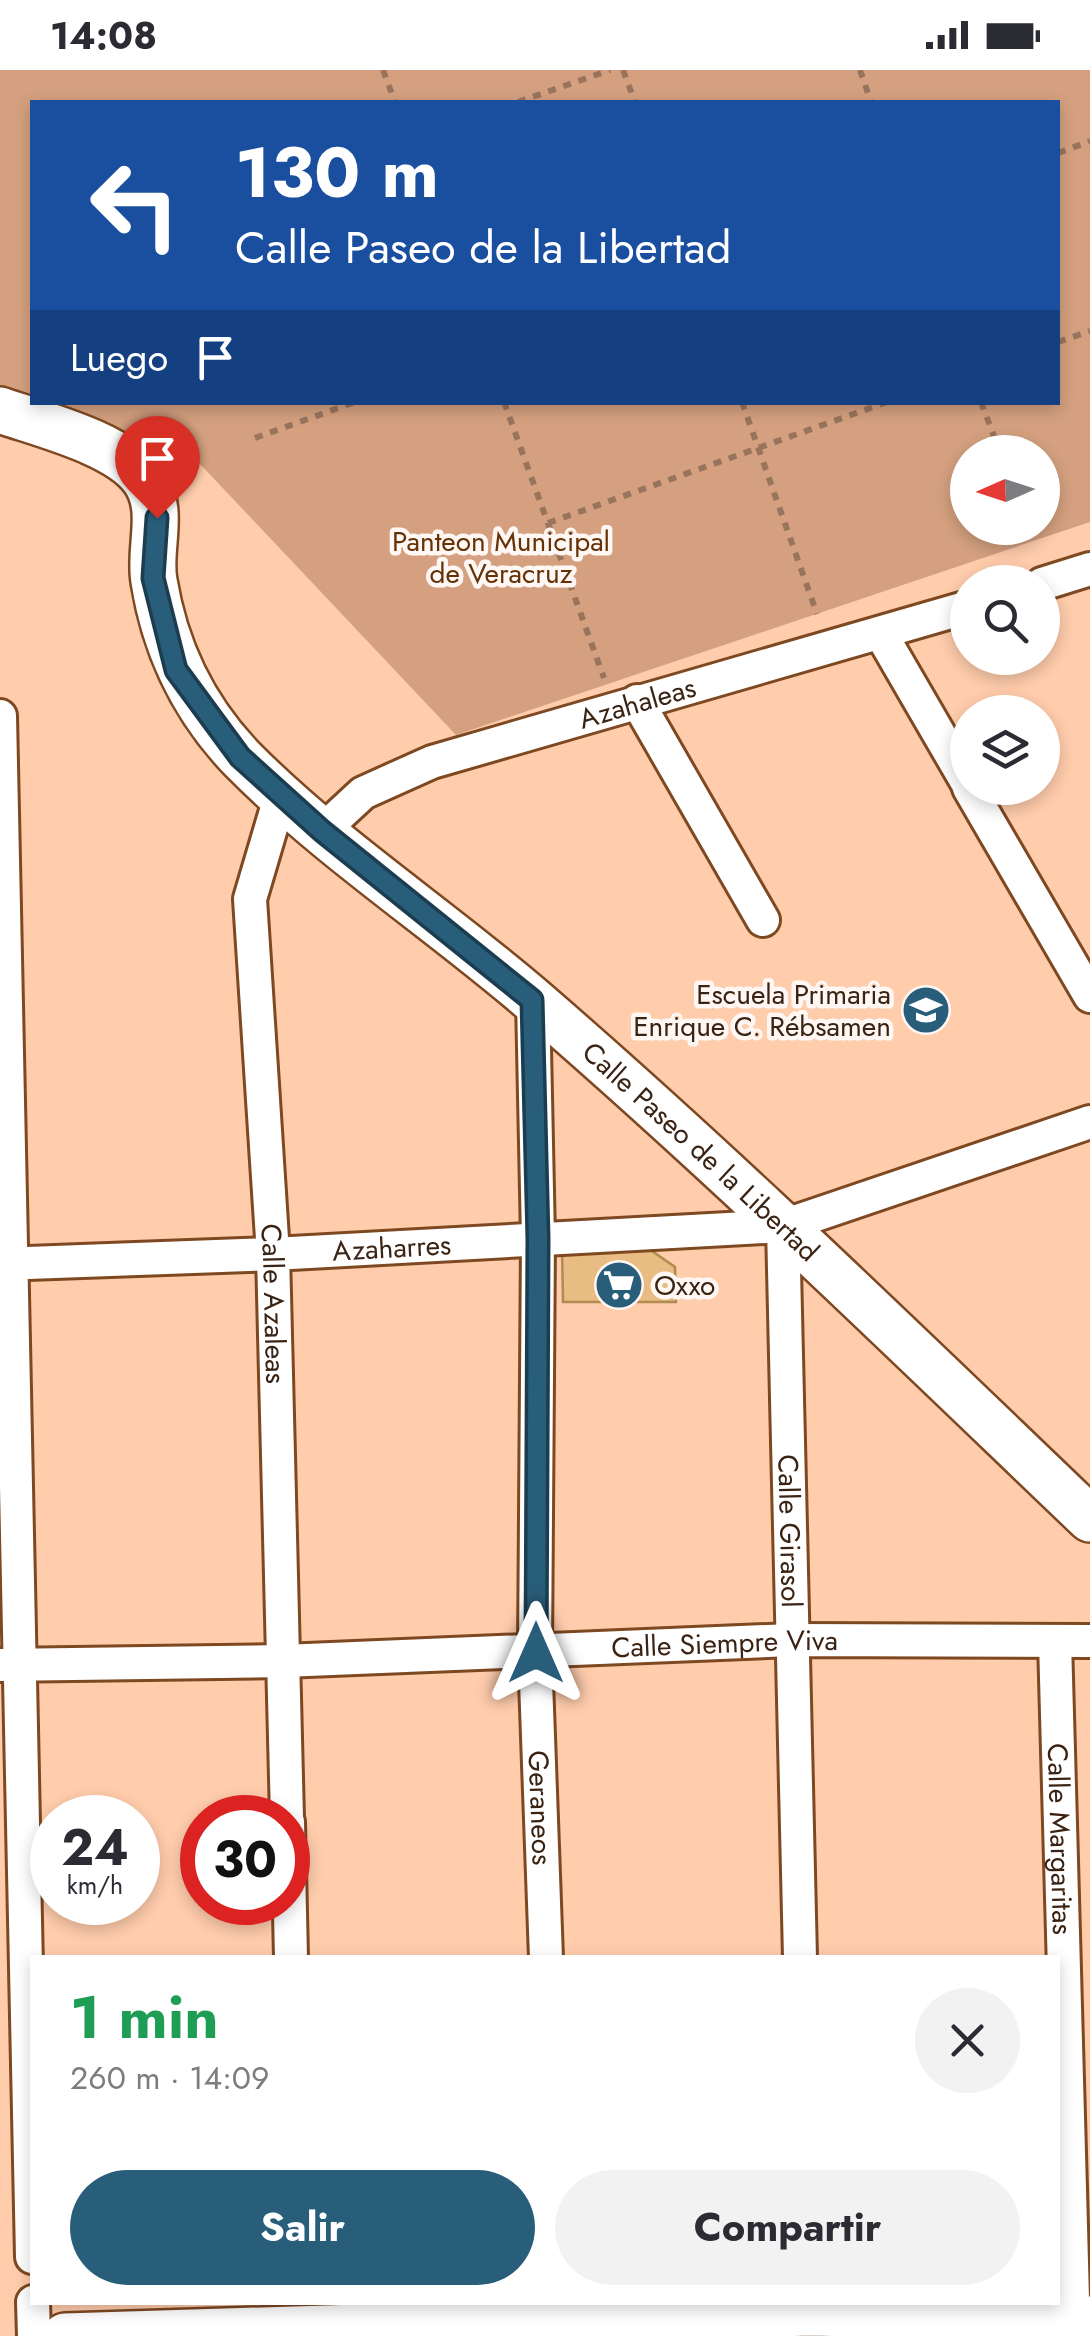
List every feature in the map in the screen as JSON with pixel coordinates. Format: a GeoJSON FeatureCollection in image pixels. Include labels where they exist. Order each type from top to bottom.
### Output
{"type":"FeatureCollection","features":[{"type":"Feature","properties":{"kind":"street","name":"Calle Paseo de la Libertad"},"geometry":{"type":"LineString","coordinates":[[0,410],[96,442],[144,478],[157,518],[153,578],[176,670],[240,757],[322,831],[532,1000],[783,1226],[1090,1519]]}},
{"type":"Feature","properties":{"kind":"street"},"geometry":{"type":"LineString","coordinates":[[1060,578],[1090,569]]}},
{"type":"Feature","properties":{"kind":"street","name":"Azahaleas"},"geometry":{"type":"LineString","coordinates":[[322,831],[363,793],[432,762],[950,613]]}},
{"type":"Feature","properties":{"kind":"street"},"geometry":{"type":"LineString","coordinates":[[881,634],[950,755]]}},
{"type":"Feature","properties":{"kind":"street"},"geometry":{"type":"LineString","coordinates":[[637,701],[763,920]]}},
{"type":"Feature","properties":{"kind":"street"},"geometry":{"type":"LineString","coordinates":[[0,716],[12,1664],[30,2198]]}},
{"type":"Feature","properties":{"kind":"street","name":"Calle Azaleas"},"geometry":{"type":"LineString","coordinates":[[281,794],[250,900],[273,1254],[286,1795]]}},
{"type":"Feature","properties":{"kind":"street"},"geometry":{"type":"LineString","coordinates":[[979,805],[1090,996]]}},
{"type":"Feature","properties":{"kind":"street","name":"Geraneos"},"geometry":{"type":"LineString","coordinates":[[532,1000],[538,1239],[536,1653],[546,1955]]}},
{"type":"Feature","properties":{"kind":"street","name":"Azaharres"},"geometry":{"type":"LineString","coordinates":[[7,1264],[273,1254],[783,1226],[1090,1122]]}},
{"type":"Feature","properties":{"kind":"street","name":"Calle Girasol"},"geometry":{"type":"LineString","coordinates":[[783,1226],[800,1955]]}},
{"type":"Feature","properties":{"kind":"street","name":"Calle Siempre Viva"},"geometry":{"type":"LineString","coordinates":[[12,1664],[283,1661],[791,1640],[1090,1641]]}},
{"type":"Feature","properties":{"kind":"street","name":"Calle Margaritas"},"geometry":{"type":"LineString","coordinates":[[1055,1641],[1080,2325]]}},
{"type":"Feature","properties":{"kind":"street","name":"Calle Azaleas"},"geometry":{"type":"LineString","coordinates":[[291,1925],[292,1955]]}},
{"type":"Feature","properties":{"kind":"street"},"geometry":{"type":"LineString","coordinates":[[33,2305],[34,2336]]}},
{"type":"Feature","properties":{"kind":"street"},"geometry":{"type":"LineString","coordinates":[[64,2336],[302,2322],[558,2319],[810,2317],[1080,2325]]}},
{"type":"Feature","properties":{"kind":"path"},"geometry":{"type":"LineString","coordinates":[[383,70],[394,100]]}},
{"type":"Feature","properties":{"kind":"path"},"geometry":{"type":"LineString","coordinates":[[524,100],[610,70]]}},
{"type":"Feature","properties":{"kind":"path"},"geometry":{"type":"LineString","coordinates":[[623,70],[634,100]]}},
{"type":"Feature","properties":{"kind":"path"},"geometry":{"type":"LineString","coordinates":[[860,70],[871,100]]}},
{"type":"Feature","properties":{"kind":"path"},"geometry":{"type":"LineString","coordinates":[[1060,152],[1090,141]]}},
{"type":"Feature","properties":{"kind":"path"},"geometry":{"type":"LineString","coordinates":[[1060,341],[1090,331]]}},
{"type":"Feature","properties":{"kind":"path"},"geometry":{"type":"LineString","coordinates":[[255,438],[347,405]]}},
{"type":"Feature","properties":{"kind":"path"},"geometry":{"type":"LineString","coordinates":[[505,405],[606,684]]}},
{"type":"Feature","properties":{"kind":"path"},"geometry":{"type":"LineString","coordinates":[[743,405],[817,614]]}},
{"type":"Feature","properties":{"kind":"path"},"geometry":{"type":"LineString","coordinates":[[548,523],[880,405]]}},
{"type":"Feature","properties":{"kind":"path"},"geometry":{"type":"LineString","coordinates":[[983,405],[994,435]]}},
{"type":"Feature","properties":{"kind":"green space","name":"Panteon Municipal de Veracruz"},"geometry":{"type":"Polygon","coordinates":[[[0,70],[1090,70],[1090,522],[1060,532],[1060,435],[950,435],[950,545],[1022,545],[962,565],[950,565],[950,569],[456,735],[201,465],[0,400],[0,70]]]}},
{"type":"Feature","properties":{"kind":"building","name":"Oxxo"},"geometry":{"type":"Polygon","coordinates":[[[562,1249],[649,1249],[675,1267],[676,1302],[563,1302],[562,1249]]]}},
{"type":"Feature","properties":{"kind":"place","name":"Escuela Primaria Enrique C. Rébsamen"},"geometry":{"type":"Point","coordinates":[926,1010]}},
{"type":"Feature","properties":{"kind":"place","name":"Oxxo"},"geometry":{"type":"Point","coordinates":[619,1285]}},
{"type":"Feature","properties":{"kind":"route"},"geometry":{"type":"LineString","coordinates":[[157,518],[153,578],[176,670],[240,757],[322,831],[532,1000],[538,1239],[536,1653]]}}]}
